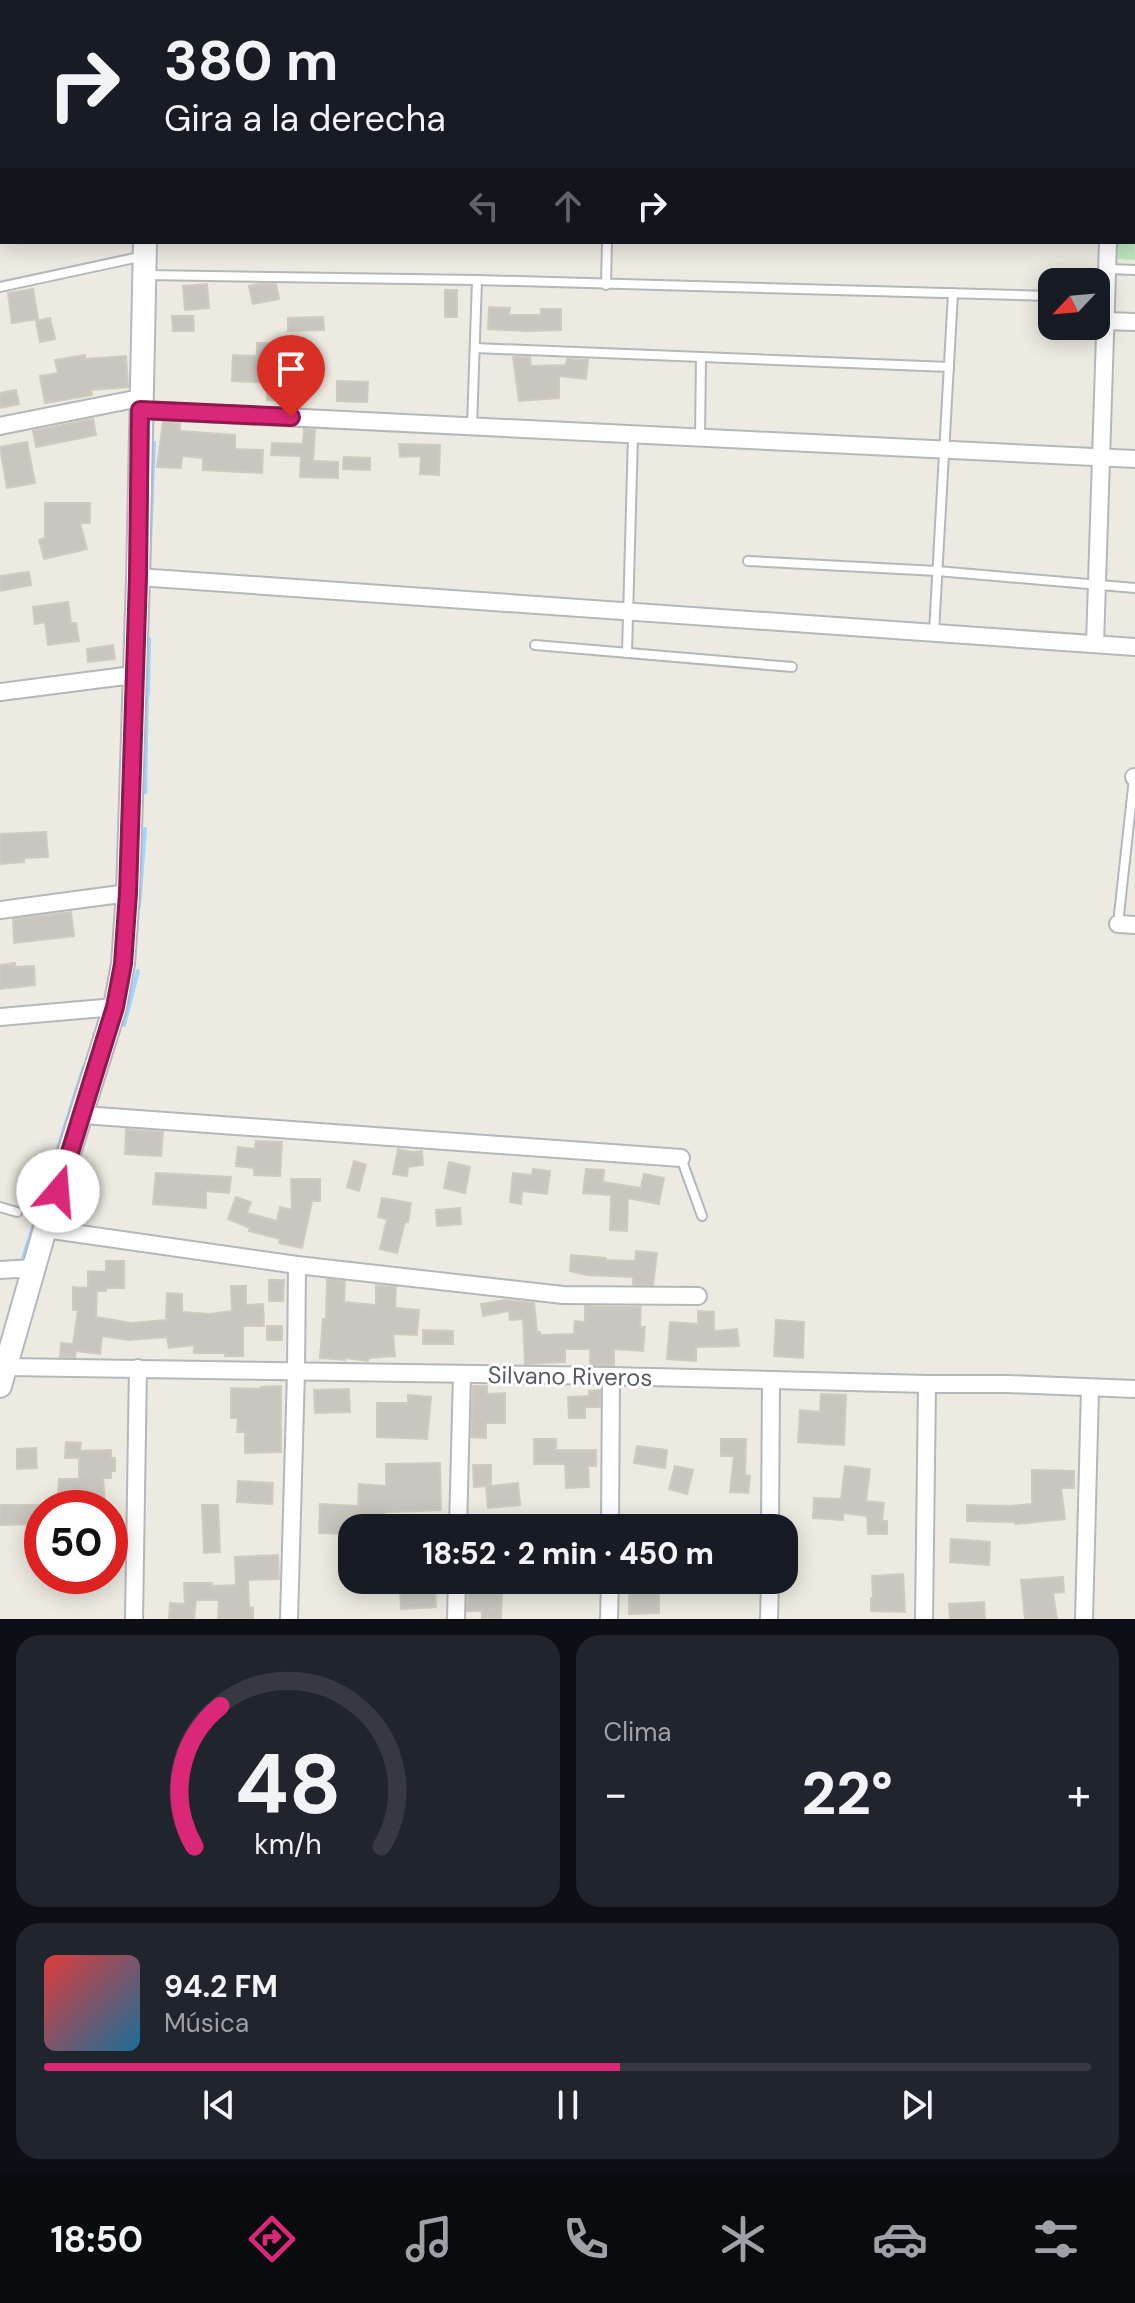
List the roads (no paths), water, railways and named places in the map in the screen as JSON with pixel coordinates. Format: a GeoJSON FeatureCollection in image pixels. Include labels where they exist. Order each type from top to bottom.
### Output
{"type":"FeatureCollection","features":[{"type":"Feature","properties":{"kind":"main road"},"geometry":{"type":"LineString","coordinates":[[3,1376],[45,1229],[115,1007],[123,964],[138,577],[145,258]]}},
{"type":"Feature","properties":{"kind":"street"},"geometry":{"type":"LineString","coordinates":[[1107,268],[1108,244]]}},
{"type":"Feature","properties":{"kind":"street"},"geometry":{"type":"LineString","coordinates":[[1110,321],[1135,322]]}},
{"type":"Feature","properties":{"kind":"street"},"geometry":{"type":"LineString","coordinates":[[1095,644],[1105,340]]}},
{"type":"Feature","properties":{"kind":"street"},"geometry":{"type":"LineString","coordinates":[[0,426],[140,404],[472,426],[1135,459]]}},
{"type":"Feature","properties":{"kind":"street"},"geometry":{"type":"LineString","coordinates":[[138,577],[1135,647]]}},
{"type":"Feature","properties":{"kind":"street"},"geometry":{"type":"LineString","coordinates":[[0,692],[133,675]]}},
{"type":"Feature","properties":{"kind":"street"},"geometry":{"type":"LineString","coordinates":[[0,910],[128,893]]}},
{"type":"Feature","properties":{"kind":"street"},"geometry":{"type":"LineString","coordinates":[[0,1017],[115,1007]]}},
{"type":"Feature","properties":{"kind":"street"},"geometry":{"type":"LineString","coordinates":[[83,1115],[681,1158]]}},
{"type":"Feature","properties":{"kind":"street"},"geometry":{"type":"LineString","coordinates":[[45,1229],[297,1265],[563,1295],[698,1296]]}},
{"type":"Feature","properties":{"kind":"street"},"geometry":{"type":"LineString","coordinates":[[289,1619],[297,1265]]}},
{"type":"Feature","properties":{"kind":"street"},"geometry":{"type":"LineString","coordinates":[[0,1270],[33,1276]]}},
{"type":"Feature","properties":{"kind":"street"},"geometry":{"type":"LineString","coordinates":[[134,1619],[138,1368]]}},
{"type":"Feature","properties":{"kind":"street","name":"Silvano Riveros"},"geometry":{"type":"LineString","coordinates":[[3,1376],[138,1368],[1135,1389]]}},
{"type":"Feature","properties":{"kind":"street"},"geometry":{"type":"LineString","coordinates":[[458,1514],[462,1374]]}},
{"type":"Feature","properties":{"kind":"street"},"geometry":{"type":"LineString","coordinates":[[610,1514],[611,1376]]}},
{"type":"Feature","properties":{"kind":"street"},"geometry":{"type":"LineString","coordinates":[[770,1514],[771,1381]]}},
{"type":"Feature","properties":{"kind":"street"},"geometry":{"type":"LineString","coordinates":[[924,1619],[927,1384]]}},
{"type":"Feature","properties":{"kind":"street"},"geometry":{"type":"LineString","coordinates":[[1084,1619],[1098,1389],[1135,1402]]}},
{"type":"Feature","properties":{"kind":"street"},"geometry":{"type":"LineString","coordinates":[[456,1619],[457,1594]]}},
{"type":"Feature","properties":{"kind":"street"},"geometry":{"type":"LineString","coordinates":[[609,1619],[610,1594]]}},
{"type":"Feature","properties":{"kind":"street"},"geometry":{"type":"LineString","coordinates":[[769,1619],[770,1594]]}},
{"type":"Feature","properties":{"kind":"lane"},"geometry":{"type":"LineString","coordinates":[[606,285],[607,244]]}},
{"type":"Feature","properties":{"kind":"lane"},"geometry":{"type":"LineString","coordinates":[[0,287],[145,258],[477,280],[1038,296]]}},
{"type":"Feature","properties":{"kind":"lane"},"geometry":{"type":"LineString","coordinates":[[1110,269],[1135,270]]}},
{"type":"Feature","properties":{"kind":"lane"},"geometry":{"type":"LineString","coordinates":[[472,426],[477,280]]}},
{"type":"Feature","properties":{"kind":"lane"},"geometry":{"type":"LineString","coordinates":[[934,632],[953,293]]}},
{"type":"Feature","properties":{"kind":"lane"},"geometry":{"type":"LineString","coordinates":[[475,348],[949,367]]}},
{"type":"Feature","properties":{"kind":"lane"},"geometry":{"type":"LineString","coordinates":[[700,437],[701,358]]}},
{"type":"Feature","properties":{"kind":"lane"},"geometry":{"type":"LineString","coordinates":[[627,653],[634,434]]}},
{"type":"Feature","properties":{"kind":"lane"},"geometry":{"type":"LineString","coordinates":[[748,561],[937,571],[1135,588]]}},
{"type":"Feature","properties":{"kind":"lane"},"geometry":{"type":"LineString","coordinates":[[535,645],[792,667]]}},
{"type":"Feature","properties":{"kind":"lane"},"geometry":{"type":"LineString","coordinates":[[1127,924],[1134,777]]}},
{"type":"Feature","properties":{"kind":"lane"},"geometry":{"type":"LineString","coordinates":[[681,1158],[702,1216]]}},
{"type":"Feature","properties":{"kind":"lane"},"geometry":{"type":"LineString","coordinates":[[0,1207],[17,1212]]}},
{"type":"Feature","properties":{"kind":"water"},"geometry":{"type":"Polygon","coordinates":[[[153,441],[156,441],[151,570],[148,570],[153,441]]]}},
{"type":"Feature","properties":{"kind":"water"},"geometry":{"type":"Polygon","coordinates":[[[146,692],[149,692],[147,794],[144,794],[146,692]]]}},
{"type":"Feature","properties":{"kind":"water"},"geometry":{"type":"Polygon","coordinates":[[[82,1066],[24,1258],[21,1258],[82,1066]]]}},
{"type":"Feature","properties":{"kind":"waterway"},"geometry":{"type":"LineString","coordinates":[[148,694],[149,639]]}},
{"type":"Feature","properties":{"kind":"waterway"},"geometry":{"type":"LineString","coordinates":[[139,906],[145,829]]}},
{"type":"Feature","properties":{"kind":"waterway"},"geometry":{"type":"LineString","coordinates":[[124,1025],[138,971]]}}]}
